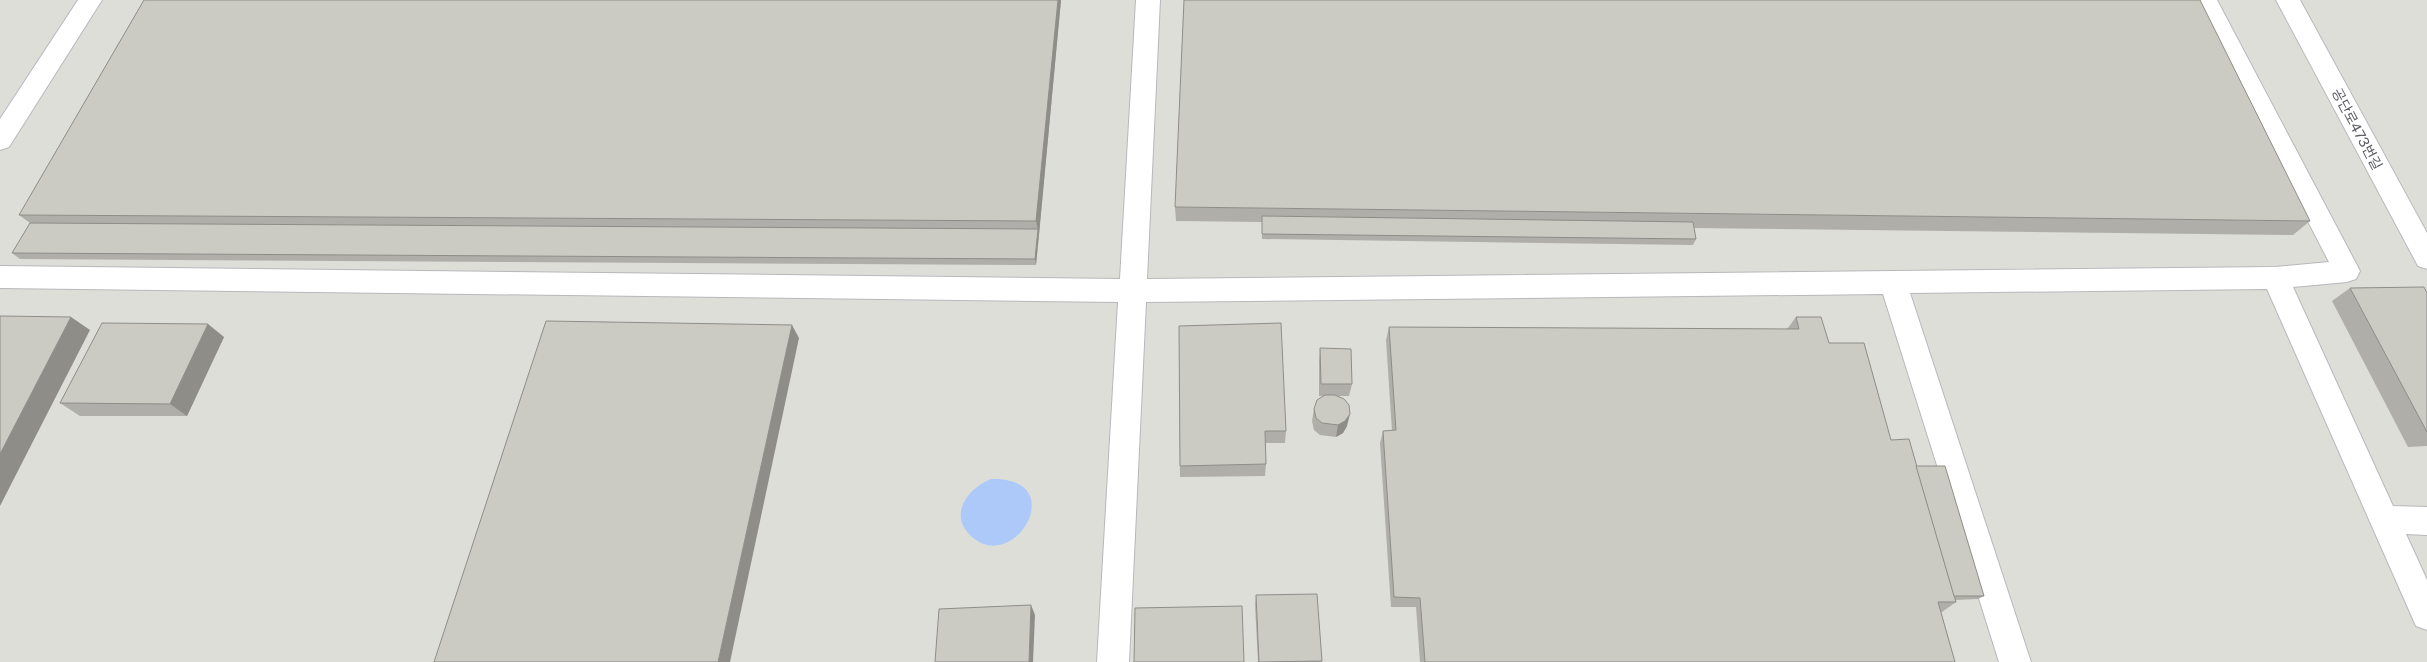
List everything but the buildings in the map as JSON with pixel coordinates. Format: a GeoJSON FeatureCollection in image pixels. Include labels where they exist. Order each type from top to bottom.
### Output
{"type":"FeatureCollection","features":[{"type":"Feature","properties":{"kind":"street"},"geometry":{"type":"LineString","coordinates":[[0,140],[90,0]]}},
{"type":"Feature","properties":{"kind":"street"},"geometry":{"type":"LineString","coordinates":[[1113,662],[1148,0]]}},
{"type":"Feature","properties":{"kind":"street"},"geometry":{"type":"LineString","coordinates":[[0,276],[1132,291],[2275,278],[2347,271],[2206,0]]}},
{"type":"Feature","properties":{"kind":"street","name":"공단로473번길"},"geometry":{"type":"LineString","coordinates":[[2288,0],[2427,258]]}},
{"type":"Feature","properties":{"kind":"street"},"geometry":{"type":"LineString","coordinates":[[2275,278],[2427,614]]}},
{"type":"Feature","properties":{"kind":"street"},"geometry":{"type":"LineString","coordinates":[[1893,282],[2015,662]]}},
{"type":"Feature","properties":{"kind":"street"},"geometry":{"type":"LineString","coordinates":[[2384,519],[2427,521]]}},
{"type":"Feature","properties":{"kind":"shaded area"},"geometry":{"type":"Polygon","coordinates":[[[0,0],[2427,0],[2427,662],[0,662],[0,0]]]}},
{"type":"Feature","properties":{"kind":"water"},"geometry":{"type":"Polygon","coordinates":[[[991,479],[1015,483],[1028,493],[1032,507],[1027,522],[1017,536],[1003,544],[987,545],[970,535],[964,527],[961,510],[964,502],[975,488],[991,479]]]}}]}
